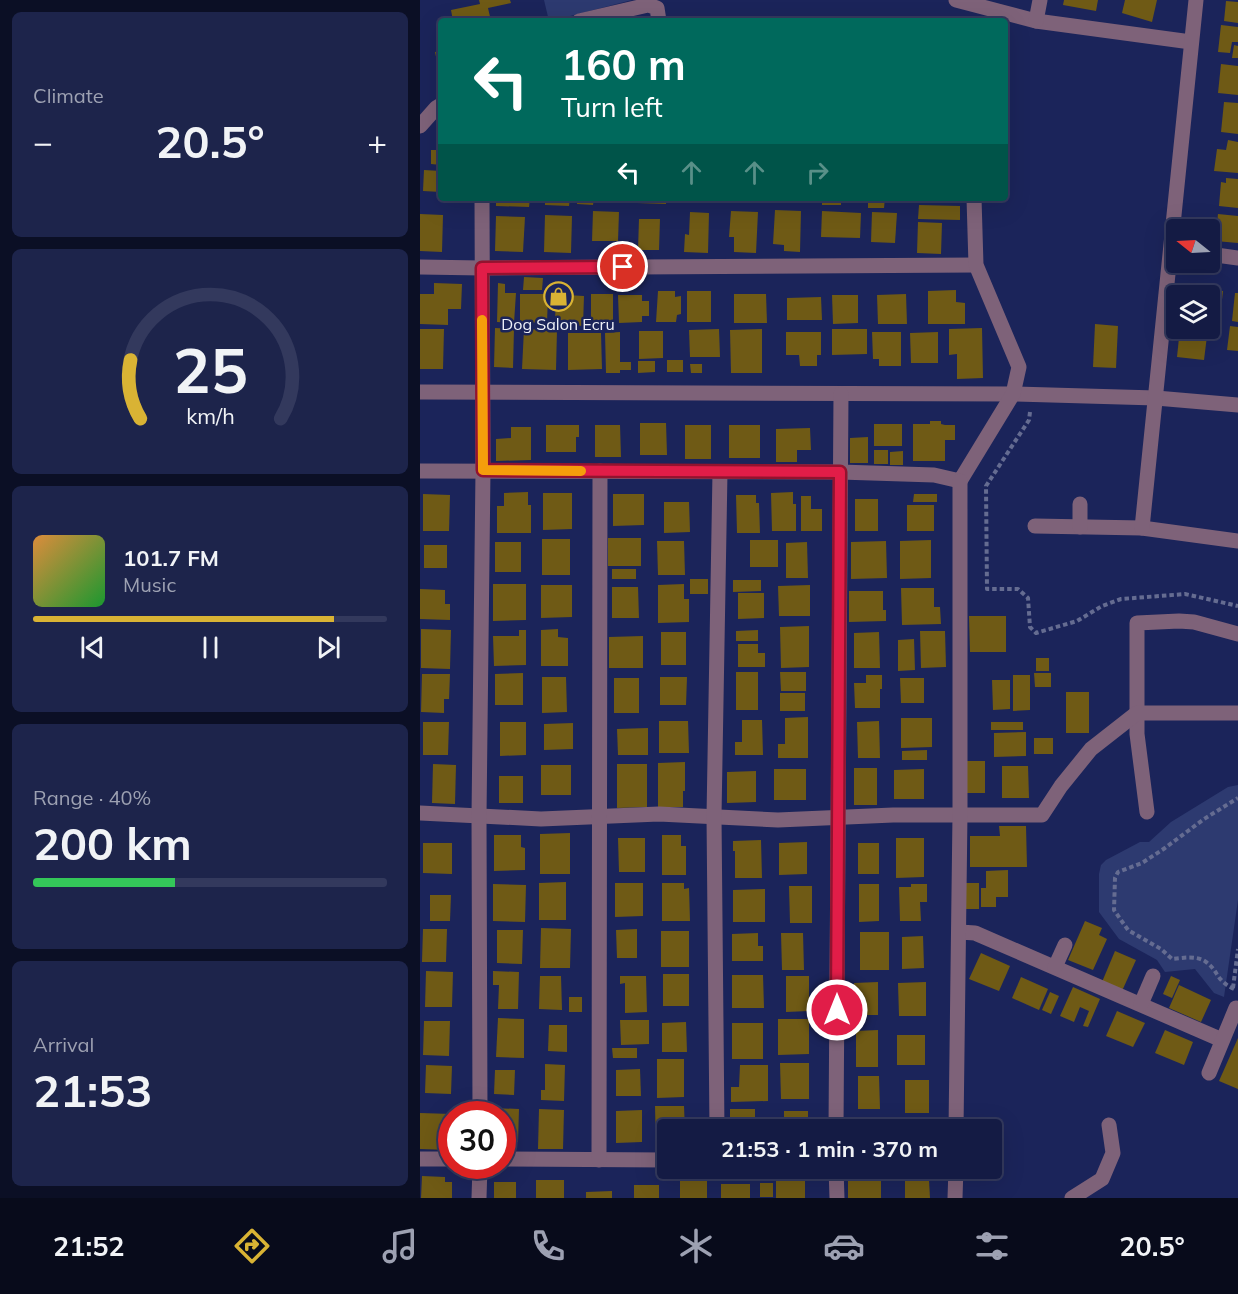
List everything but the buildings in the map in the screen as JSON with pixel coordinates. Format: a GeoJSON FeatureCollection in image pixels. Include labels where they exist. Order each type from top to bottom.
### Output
{"type":"FeatureCollection","features":[{"type":"Feature","properties":{"kind":"street"},"geometry":{"type":"LineString","coordinates":[[956,0],[1036,21],[1191,42]]}},
{"type":"Feature","properties":{"kind":"street"},"geometry":{"type":"LineString","coordinates":[[1036,21],[1040,0]]}},
{"type":"Feature","properties":{"kind":"street"},"geometry":{"type":"LineString","coordinates":[[1177,219],[1196,0]]}},
{"type":"Feature","properties":{"kind":"street"},"geometry":{"type":"LineString","coordinates":[[592,18],[648,5],[657,8],[659,18]]}},
{"type":"Feature","properties":{"kind":"street"},"geometry":{"type":"LineString","coordinates":[[420,126],[438,107]]}},
{"type":"Feature","properties":{"kind":"street"},"geometry":{"type":"LineString","coordinates":[[480,1101],[482,201]]}},
{"type":"Feature","properties":{"kind":"street"},"geometry":{"type":"LineString","coordinates":[[956,1119],[960,932],[960,481],[1013,394],[1019,367],[976,265],[974,201]]}},
{"type":"Feature","properties":{"kind":"street"},"geometry":{"type":"LineString","coordinates":[[1220,256],[1238,258]]}},
{"type":"Feature","properties":{"kind":"street"},"geometry":{"type":"LineString","coordinates":[[420,267],[976,265]]}},
{"type":"Feature","properties":{"kind":"street"},"geometry":{"type":"LineString","coordinates":[[1142,528],[1171,273]]}},
{"type":"Feature","properties":{"kind":"street"},"geometry":{"type":"LineString","coordinates":[[420,392],[1013,394],[1156,398],[1238,405]]}},
{"type":"Feature","properties":{"kind":"street"},"geometry":{"type":"LineString","coordinates":[[836,1119],[841,394]]}},
{"type":"Feature","properties":{"kind":"street"},"geometry":{"type":"LineString","coordinates":[[420,471],[840,472],[934,474],[960,481]]}},
{"type":"Feature","properties":{"kind":"street"},"geometry":{"type":"LineString","coordinates":[[599,1160],[600,471]]}},
{"type":"Feature","properties":{"kind":"street"},"geometry":{"type":"LineString","coordinates":[[717,1119],[714,816],[720,472]]}},
{"type":"Feature","properties":{"kind":"street"},"geometry":{"type":"LineString","coordinates":[[1080,504],[1080,527]]}},
{"type":"Feature","properties":{"kind":"street"},"geometry":{"type":"LineString","coordinates":[[1035,526],[1142,528],[1238,541]]}},
{"type":"Feature","properties":{"kind":"street"},"geometry":{"type":"LineString","coordinates":[[1147,812],[1137,734],[1137,623],[1194,622],[1238,634]]}},
{"type":"Feature","properties":{"kind":"street"},"geometry":{"type":"LineString","coordinates":[[420,813],[541,819],[659,814],[778,820],[893,815],[1042,815],[1061,786],[1091,749],[1137,713],[1238,713]]}},
{"type":"Feature","properties":{"kind":"street"},"geometry":{"type":"LineString","coordinates":[[960,932],[975,933],[1222,1040]]}},
{"type":"Feature","properties":{"kind":"street"},"geometry":{"type":"LineString","coordinates":[[1055,968],[1065,945]]}},
{"type":"Feature","properties":{"kind":"street"},"geometry":{"type":"LineString","coordinates":[[1141,1004],[1153,976]]}},
{"type":"Feature","properties":{"kind":"street"},"geometry":{"type":"LineString","coordinates":[[1209,1073],[1236,1008]]}},
{"type":"Feature","properties":{"kind":"street"},"geometry":{"type":"LineString","coordinates":[[1072,1198],[1102,1179],[1113,1153],[1109,1125]]}},
{"type":"Feature","properties":{"kind":"street"},"geometry":{"type":"LineString","coordinates":[[420,1158],[438,1158]]}},
{"type":"Feature","properties":{"kind":"street"},"geometry":{"type":"LineString","coordinates":[[516,1159],[657,1160]]}},
{"type":"Feature","properties":{"kind":"street"},"geometry":{"type":"LineString","coordinates":[[479,1198],[480,1179]]}},
{"type":"Feature","properties":{"kind":"street"},"geometry":{"type":"LineString","coordinates":[[836,1179],[837,1198]]}},
{"type":"Feature","properties":{"kind":"street"},"geometry":{"type":"LineString","coordinates":[[955,1198],[956,1179]]}},
{"type":"Feature","properties":{"kind":"path"},"geometry":{"type":"LineString","coordinates":[[1030,411],[1029,420],[986,486],[987,589],[1018,589],[1028,598],[1030,627],[1036,633],[1077,621],[1102,606],[1130,598],[1185,594],[1238,606]]}},
{"type":"Feature","properties":{"kind":"path"},"geometry":{"type":"LineString","coordinates":[[1238,798],[1204,819],[1165,848],[1142,862],[1118,872],[1115,878],[1114,910],[1128,930],[1172,958],[1194,958],[1206,961],[1221,982],[1235,989],[1238,949]]}},
{"type":"Feature","properties":{"kind":"shaded area"},"geometry":{"type":"Polygon","coordinates":[[[544,0],[632,0],[563,18],[548,18],[544,0]]]}},
{"type":"Feature","properties":{"kind":"shaded area"},"geometry":{"type":"Polygon","coordinates":[[[1238,785],[1238,900],[1224,997],[1214,993],[1195,969],[1165,972],[1157,960],[1119,939],[1099,912],[1099,874],[1101,865],[1106,860],[1140,842],[1149,842],[1171,822],[1228,787],[1238,785]]]}},
{"type":"Feature","properties":{"kind":"slow traffic"},"geometry":{"type":"LineString","coordinates":[[482,320],[483,470],[581,471]]}},
{"type":"Feature","properties":{"kind":"place","name":"Dog Salon Ecru"},"geometry":{"type":"Point","coordinates":[558,296]}},
{"type":"Feature","properties":{"kind":"route"},"geometry":{"type":"LineString","coordinates":[[623,267],[482,268],[483,470],[840,472],[837,1010]]}}]}
